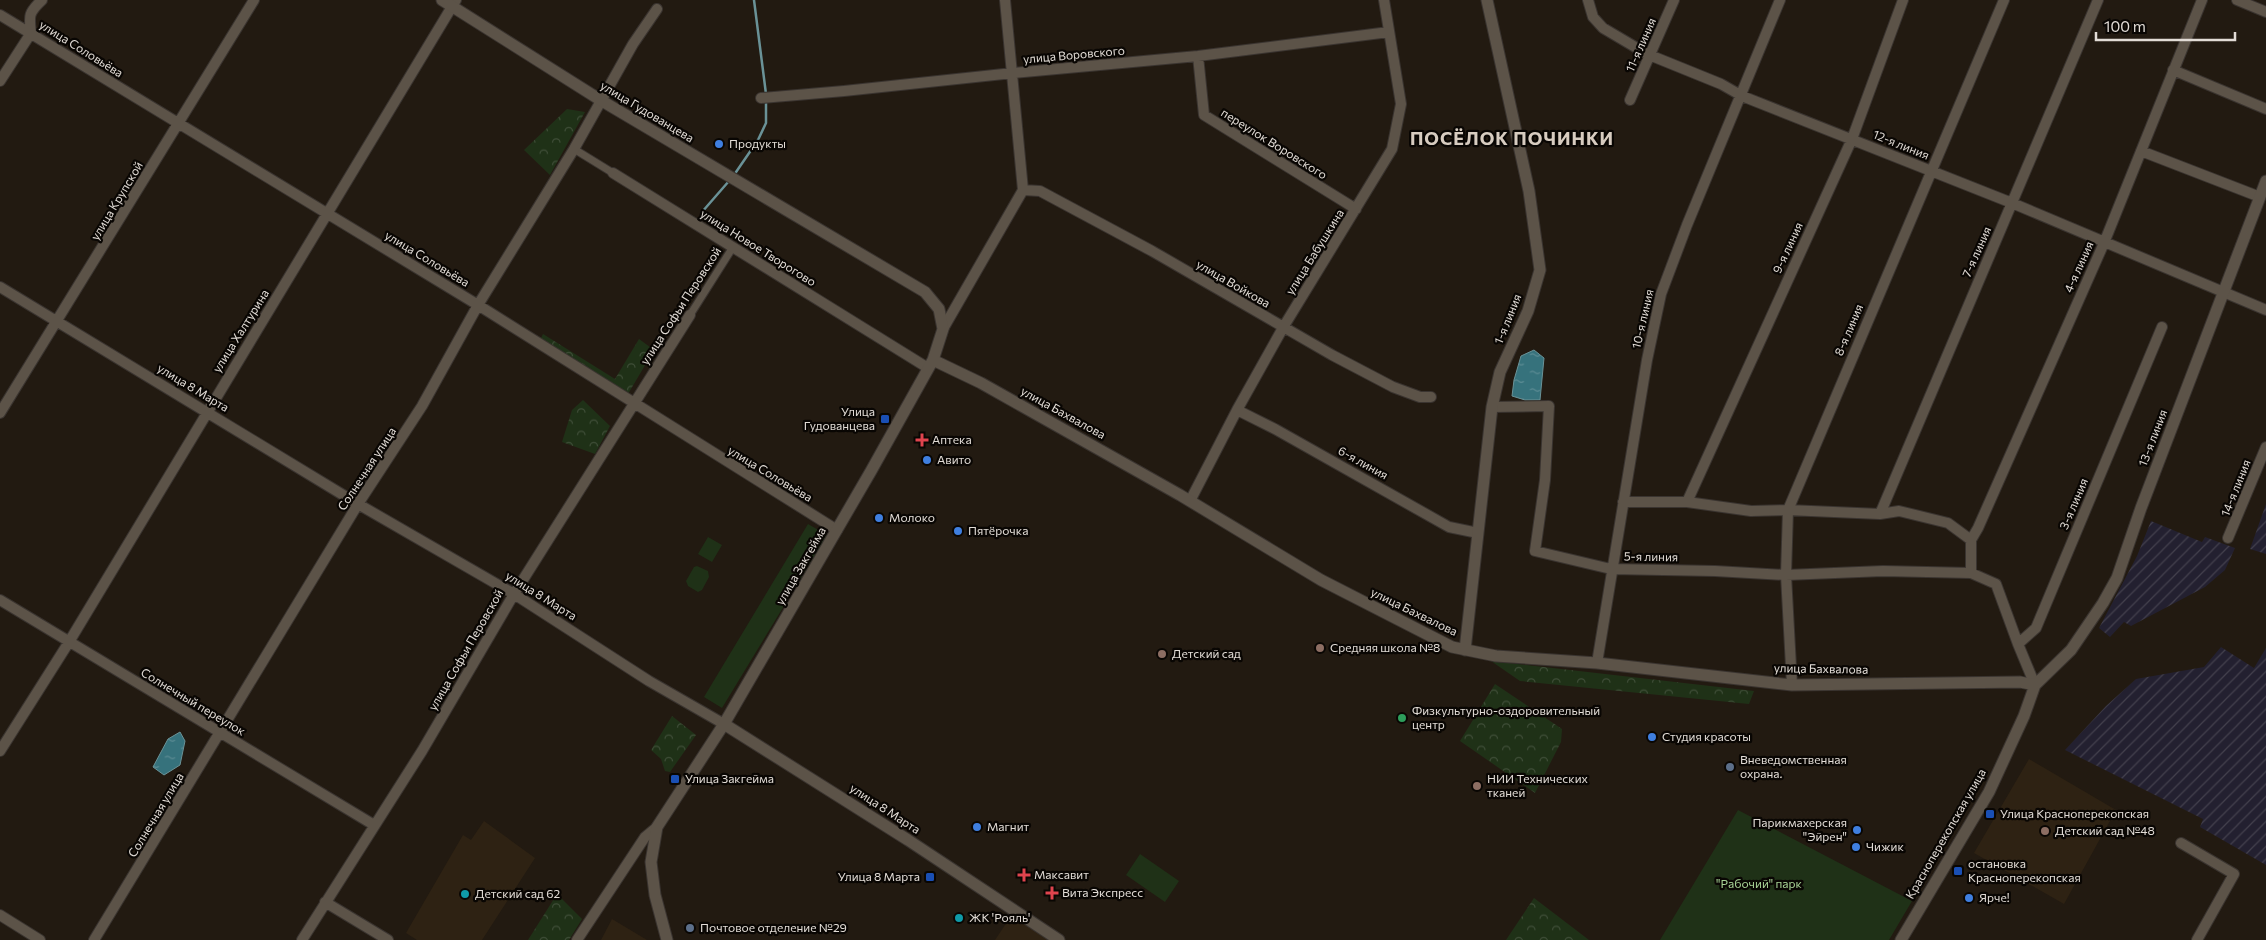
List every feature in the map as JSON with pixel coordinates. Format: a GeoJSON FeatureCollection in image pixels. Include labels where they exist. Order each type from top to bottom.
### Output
{"type":"FeatureCollection","features":[{"type":"Feature","properties":{"kind":"street"},"geometry":{"type":"LineString","coordinates":[[0,81],[31,33],[28,18],[32,10],[42,0]]}},
{"type":"Feature","properties":{"kind":"street","name":"улица Крупской"},"geometry":{"type":"LineString","coordinates":[[0,413],[254,0]]}},
{"type":"Feature","properties":{"kind":"street"},"geometry":{"type":"LineString","coordinates":[[943,329],[1023,190],[1005,0]]}},
{"type":"Feature","properties":{"kind":"street","name":"улица Бабушкина"},"geometry":{"type":"LineString","coordinates":[[1190,501],[1237,410],[1284,326],[1392,149],[1401,104],[1384,0]]}},
{"type":"Feature","properties":{"kind":"street","name":"1-я линия"},"geometry":{"type":"LineString","coordinates":[[1465,650],[1492,407],[1500,372],[1528,311],[1540,270],[1529,191],[1487,0]]}},
{"type":"Feature","properties":{"kind":"street","name":"12-я линия"},"geometry":{"type":"LineString","coordinates":[[1588,0],[1593,18],[1603,28],[1651,55],[1721,84],[1742,96],[2012,203],[2266,310]]}},
{"type":"Feature","properties":{"kind":"street","name":"11-я линия"},"geometry":{"type":"LineString","coordinates":[[1630,100],[1674,0]]}},
{"type":"Feature","properties":{"kind":"street","name":"10-я линия"},"geometry":{"type":"LineString","coordinates":[[1597,662],[1647,360],[1661,294],[1687,225],[1742,96],[1780,0]]}},
{"type":"Feature","properties":{"kind":"street","name":"9-я линия"},"geometry":{"type":"LineString","coordinates":[[1686,502],[1852,138],[1903,0]]}},
{"type":"Feature","properties":{"kind":"street","name":"8-я линия"},"geometry":{"type":"LineString","coordinates":[[1792,685],[1786,575],[1788,510],[2004,0]]}},
{"type":"Feature","properties":{"kind":"street","name":"7-я линия"},"geometry":{"type":"LineString","coordinates":[[1880,514],[2098,0]]}},
{"type":"Feature","properties":{"kind":"street","name":"4-я линия"},"geometry":{"type":"LineString","coordinates":[[1971,540],[2104,243],[2202,0]]}},
{"type":"Feature","properties":{"kind":"street"},"geometry":{"type":"LineString","coordinates":[[2237,0],[2266,12]]}},
{"type":"Feature","properties":{"kind":"street","name":"улица Гудованцева"},"geometry":{"type":"LineString","coordinates":[[450,2],[602,101],[925,292],[939,309]]}},
{"type":"Feature","properties":{"kind":"street","name":"улица Халтурина"},"geometry":{"type":"LineString","coordinates":[[0,751],[69,642],[206,412],[328,214],[450,2]]}},
{"type":"Feature","properties":{"kind":"street","name":"Солнечная улица"},"geometry":{"type":"LineString","coordinates":[[94,940],[358,504],[422,406],[478,305],[574,149],[633,44],[657,10]]}},
{"type":"Feature","properties":{"kind":"street","name":"улица Соловьёва"},"geometry":{"type":"LineString","coordinates":[[0,15],[478,305],[633,404],[837,530]]}},
{"type":"Feature","properties":{"kind":"street","name":"улица Воровского"},"geometry":{"type":"LineString","coordinates":[[761,98],[1198,56],[1389,32]]}},
{"type":"Feature","properties":{"kind":"street","name":"переулок Воровского"},"geometry":{"type":"LineString","coordinates":[[1198,56],[1204,115],[1356,209]]}},
{"type":"Feature","properties":{"kind":"street"},"geometry":{"type":"LineString","coordinates":[[2174,70],[2266,109]]}},
{"type":"Feature","properties":{"kind":"street","name":"улица Новое Творогово"},"geometry":{"type":"LineString","coordinates":[[574,149],[733,247],[931,364]]}},
{"type":"Feature","properties":{"kind":"street"},"geometry":{"type":"LineString","coordinates":[[2141,151],[2260,197]]}},
{"type":"Feature","properties":{"kind":"street","name":"13-я линия"},"geometry":{"type":"LineString","coordinates":[[2035,685],[2071,650],[2103,603],[2116,578],[2266,181]]}},
{"type":"Feature","properties":{"kind":"street","name":"улица Войкова"},"geometry":{"type":"LineString","coordinates":[[1023,190],[1040,191],[1284,326],[1332,355],[1394,387],[1420,397],[1431,397]]}},
{"type":"Feature","properties":{"kind":"street","name":"улица Софьи Перовской"},"geometry":{"type":"LineString","coordinates":[[302,940],[422,751],[514,594],[733,247]]}},
{"type":"Feature","properties":{"kind":"street","name":"улица 8 Марта"},"geometry":{"type":"LineString","coordinates":[[0,287],[358,504],[514,594],[649,681],[724,724],[908,840],[1059,940]]}},
{"type":"Feature","properties":{"kind":"street","name":"улица Закгейма"},"geometry":{"type":"LineString","coordinates":[[577,940],[645,837],[657,826],[724,724],[837,530],[931,364],[943,329],[939,309]]}},
{"type":"Feature","properties":{"kind":"street","name":"3-я линия"},"geometry":{"type":"LineString","coordinates":[[2018,644],[2036,628],[2162,327]]}},
{"type":"Feature","properties":{"kind":"street","name":"улица Бахвалова"},"geometry":{"type":"LineString","coordinates":[[931,364],[981,383],[1190,501],[1321,580],[1452,647],[1496,656],[1597,662],[1792,685],[2020,682],[2035,685]]}},
{"type":"Feature","properties":{"kind":"street","name":"5-я линия"},"geometry":{"type":"LineString","coordinates":[[1492,407],[1549,406],[1545,480],[1534,551],[1611,569],[1715,571],[1786,575],[1883,571],[1971,573]]}},
{"type":"Feature","properties":{"kind":"street","name":"6-я линия"},"geometry":{"type":"LineString","coordinates":[[1237,410],[1292,438],[1449,527],[1478,533]]}},
{"type":"Feature","properties":{"kind":"street","name":"14-я линия"},"geometry":{"type":"LineString","coordinates":[[2228,538],[2266,447]]}},
{"type":"Feature","properties":{"kind":"street"},"geometry":{"type":"LineString","coordinates":[[1623,502],[1686,502],[1751,511],[1788,510],[1880,514],[1899,511],[1948,523],[1971,540],[1971,573],[1996,584],[2035,685]]}},
{"type":"Feature","properties":{"kind":"street","name":"Солнечный переулок"},"geometry":{"type":"LineString","coordinates":[[0,600],[374,825]]}},
{"type":"Feature","properties":{"kind":"street","name":"Красноперекопская улица"},"geometry":{"type":"LineString","coordinates":[[1901,940],[1989,792],[2024,716],[2035,685]]}},
{"type":"Feature","properties":{"kind":"street","name":"улица Закгейма"},"geometry":{"type":"LineString","coordinates":[[657,826],[652,862],[655,895],[667,940]]}},
{"type":"Feature","properties":{"kind":"street"},"geometry":{"type":"LineString","coordinates":[[2181,843],[2234,874],[2197,940]]}},
{"type":"Feature","properties":{"kind":"street"},"geometry":{"type":"LineString","coordinates":[[325,902],[388,940]]}},
{"type":"Feature","properties":{"kind":"street"},"geometry":{"type":"LineString","coordinates":[[0,915],[40,940]]}},
{"type":"Feature","properties":{"kind":"shaded area"},"geometry":{"type":"Polygon","coordinates":[[[2266,504],[2266,554],[2250,549],[2266,504]]]}},
{"type":"Feature","properties":{"kind":"shaded area"},"geometry":{"type":"Polygon","coordinates":[[[2151,521],[2202,542],[2205,537],[2235,548],[2225,570],[2205,587],[2131,626],[2124,622],[2110,637],[2099,628],[2137,556],[2151,521]]]}},
{"type":"Feature","properties":{"kind":"shaded area"},"geometry":{"type":"Polygon","coordinates":[[[2221,647],[2254,668],[2266,648],[2266,865],[2200,827],[2203,819],[2065,750],[2106,706],[2136,679],[2204,667],[2221,647]]]}},
{"type":"Feature","properties":{"kind":"shaded area","name":"Детский сад №48"},"geometry":{"type":"Polygon","coordinates":[[[2029,759],[2116,810],[2064,904],[1974,853],[2029,759]]]}},
{"type":"Feature","properties":{"kind":"shaded area"},"geometry":{"type":"Polygon","coordinates":[[[484,821],[535,858],[482,940],[417,940],[406,933],[463,835],[471,840],[484,821]]]}},
{"type":"Feature","properties":{"kind":"shaded area"},"geometry":{"type":"Polygon","coordinates":[[[1013,913],[1054,940],[995,940],[1013,913]]]}},
{"type":"Feature","properties":{"kind":"shaded area"},"geometry":{"type":"Polygon","coordinates":[[[612,919],[647,940],[601,940],[612,919]]]}},
{"type":"Feature","properties":{"kind":"green space"},"geometry":{"type":"Polygon","coordinates":[[[567,109],[585,112],[550,175],[524,150],[567,109]]]}},
{"type":"Feature","properties":{"kind":"green space"},"geometry":{"type":"Polygon","coordinates":[[[543,334],[615,379],[639,339],[654,350],[628,394],[540,340],[543,334]]]}},
{"type":"Feature","properties":{"kind":"green space"},"geometry":{"type":"Polygon","coordinates":[[[583,400],[610,426],[595,454],[562,442],[572,410],[583,400]]]}},
{"type":"Feature","properties":{"kind":"green space"},"geometry":{"type":"Polygon","coordinates":[[[808,524],[827,535],[722,708],[704,697],[808,524]]]}},
{"type":"Feature","properties":{"kind":"green space"},"geometry":{"type":"Polygon","coordinates":[[[708,537],[722,545],[712,562],[698,554],[708,537]]]}},
{"type":"Feature","properties":{"kind":"green space"},"geometry":{"type":"Polygon","coordinates":[[[697,566],[708,571],[709,577],[702,590],[698,592],[688,586],[686,581],[694,567],[697,566]]]}},
{"type":"Feature","properties":{"kind":"green space"},"geometry":{"type":"Polygon","coordinates":[[[1491,661],[1754,691],[1749,704],[1520,681],[1491,661]]]}},
{"type":"Feature","properties":{"kind":"green space"},"geometry":{"type":"Polygon","coordinates":[[[1495,684],[1562,729],[1561,742],[1535,793],[1460,741],[1495,684]]]}},
{"type":"Feature","properties":{"kind":"green space"},"geometry":{"type":"Polygon","coordinates":[[[672,716],[696,735],[670,772],[665,771],[661,759],[651,750],[672,716]]]}},
{"type":"Feature","properties":{"kind":"green space","name":"\"Рабочий\" парк"},"geometry":{"type":"Polygon","coordinates":[[[1738,810],[1912,901],[1889,940],[1660,940],[1738,810]]]}},
{"type":"Feature","properties":{"kind":"green space"},"geometry":{"type":"Polygon","coordinates":[[[1140,854],[1179,881],[1165,902],[1126,875],[1140,854]]]}},
{"type":"Feature","properties":{"kind":"green space"},"geometry":{"type":"Polygon","coordinates":[[[557,894],[582,919],[569,940],[528,940],[557,894]]]}},
{"type":"Feature","properties":{"kind":"green space"},"geometry":{"type":"Polygon","coordinates":[[[1534,898],[1589,940],[1506,940],[1534,898]]]}},
{"type":"Feature","properties":{"kind":"water"},"geometry":{"type":"Polygon","coordinates":[[[1534,350],[1544,358],[1540,400],[1525,400],[1512,396],[1514,380],[1521,356],[1534,350]]]}},
{"type":"Feature","properties":{"kind":"water"},"geometry":{"type":"Polygon","coordinates":[[[180,732],[185,741],[180,765],[164,775],[153,767],[168,739],[180,732]]]}},
{"type":"Feature","properties":{"kind":"waterway"},"geometry":{"type":"LineString","coordinates":[[754,0],[766,94]]}},
{"type":"Feature","properties":{"kind":"waterway"},"geometry":{"type":"LineString","coordinates":[[734,175],[758,140],[766,123],[766,100]]}},
{"type":"Feature","properties":{"kind":"waterway"},"geometry":{"type":"LineString","coordinates":[[702,212],[729,181]]}},
{"type":"Feature","properties":{"kind":"place","name":"Продукты"},"geometry":{"type":"Point","coordinates":[719,144]}},
{"type":"Feature","properties":{"kind":"place","name":"Улица Гудованцева"},"geometry":{"type":"Point","coordinates":[885,419]}},
{"type":"Feature","properties":{"kind":"place","name":"Аптека"},"geometry":{"type":"Point","coordinates":[922,440]}},
{"type":"Feature","properties":{"kind":"place","name":"Авито"},"geometry":{"type":"Point","coordinates":[927,460]}},
{"type":"Feature","properties":{"kind":"place","name":"Молоко"},"geometry":{"type":"Point","coordinates":[879,518]}},
{"type":"Feature","properties":{"kind":"place","name":"Пятёрочка"},"geometry":{"type":"Point","coordinates":[958,531]}},
{"type":"Feature","properties":{"kind":"place","name":"Средняя школа №8"},"geometry":{"type":"Point","coordinates":[1320,648]}},
{"type":"Feature","properties":{"kind":"place","name":"Детский сад"},"geometry":{"type":"Point","coordinates":[1162,654]}},
{"type":"Feature","properties":{"kind":"place","name":"Физкультурно-оздоровительный центр"},"geometry":{"type":"Point","coordinates":[1402,718]}},
{"type":"Feature","properties":{"kind":"place","name":"Студия красоты"},"geometry":{"type":"Point","coordinates":[1652,737]}},
{"type":"Feature","properties":{"kind":"place","name":"Вневедомственная охрана."},"geometry":{"type":"Point","coordinates":[1730,767]}},
{"type":"Feature","properties":{"kind":"place","name":"Улица Закгейма"},"geometry":{"type":"Point","coordinates":[675,779]}},
{"type":"Feature","properties":{"kind":"place","name":"НИИ Технических тканей"},"geometry":{"type":"Point","coordinates":[1477,786]}},
{"type":"Feature","properties":{"kind":"place","name":"Улица Красноперекопская"},"geometry":{"type":"Point","coordinates":[1990,814]}},
{"type":"Feature","properties":{"kind":"place","name":"Магнит"},"geometry":{"type":"Point","coordinates":[977,827]}},
{"type":"Feature","properties":{"kind":"place","name":"Парикмахерская \"Эйрен\""},"geometry":{"type":"Point","coordinates":[1857,830]}},
{"type":"Feature","properties":{"kind":"place","name":"Детский сад №48"},"geometry":{"type":"Point","coordinates":[2045,831]}},
{"type":"Feature","properties":{"kind":"place","name":"Чижик"},"geometry":{"type":"Point","coordinates":[1856,847]}},
{"type":"Feature","properties":{"kind":"place","name":"остановка Красноперекопская"},"geometry":{"type":"Point","coordinates":[1958,871]}},
{"type":"Feature","properties":{"kind":"place","name":"Максавит"},"geometry":{"type":"Point","coordinates":[1024,875]}},
{"type":"Feature","properties":{"kind":"place","name":"Улица 8 Марта"},"geometry":{"type":"Point","coordinates":[930,877]}},
{"type":"Feature","properties":{"kind":"place","name":"Вита Экспресс"},"geometry":{"type":"Point","coordinates":[1052,893]}},
{"type":"Feature","properties":{"kind":"place","name":"Детский сад 62"},"geometry":{"type":"Point","coordinates":[465,894]}},
{"type":"Feature","properties":{"kind":"place","name":"Ярче!"},"geometry":{"type":"Point","coordinates":[1969,898]}},
{"type":"Feature","properties":{"kind":"place","name":"ЖК 'Рояль'"},"geometry":{"type":"Point","coordinates":[959,918]}},
{"type":"Feature","properties":{"kind":"place","name":"Почтовое отделение №29"},"geometry":{"type":"Point","coordinates":[690,928]}},
{"type":"Feature","properties":{"kind":"district","name":"ПОСЁЛОК ПОЧИНКИ"},"geometry":{"type":"Point","coordinates":[1512,139]}}]}
